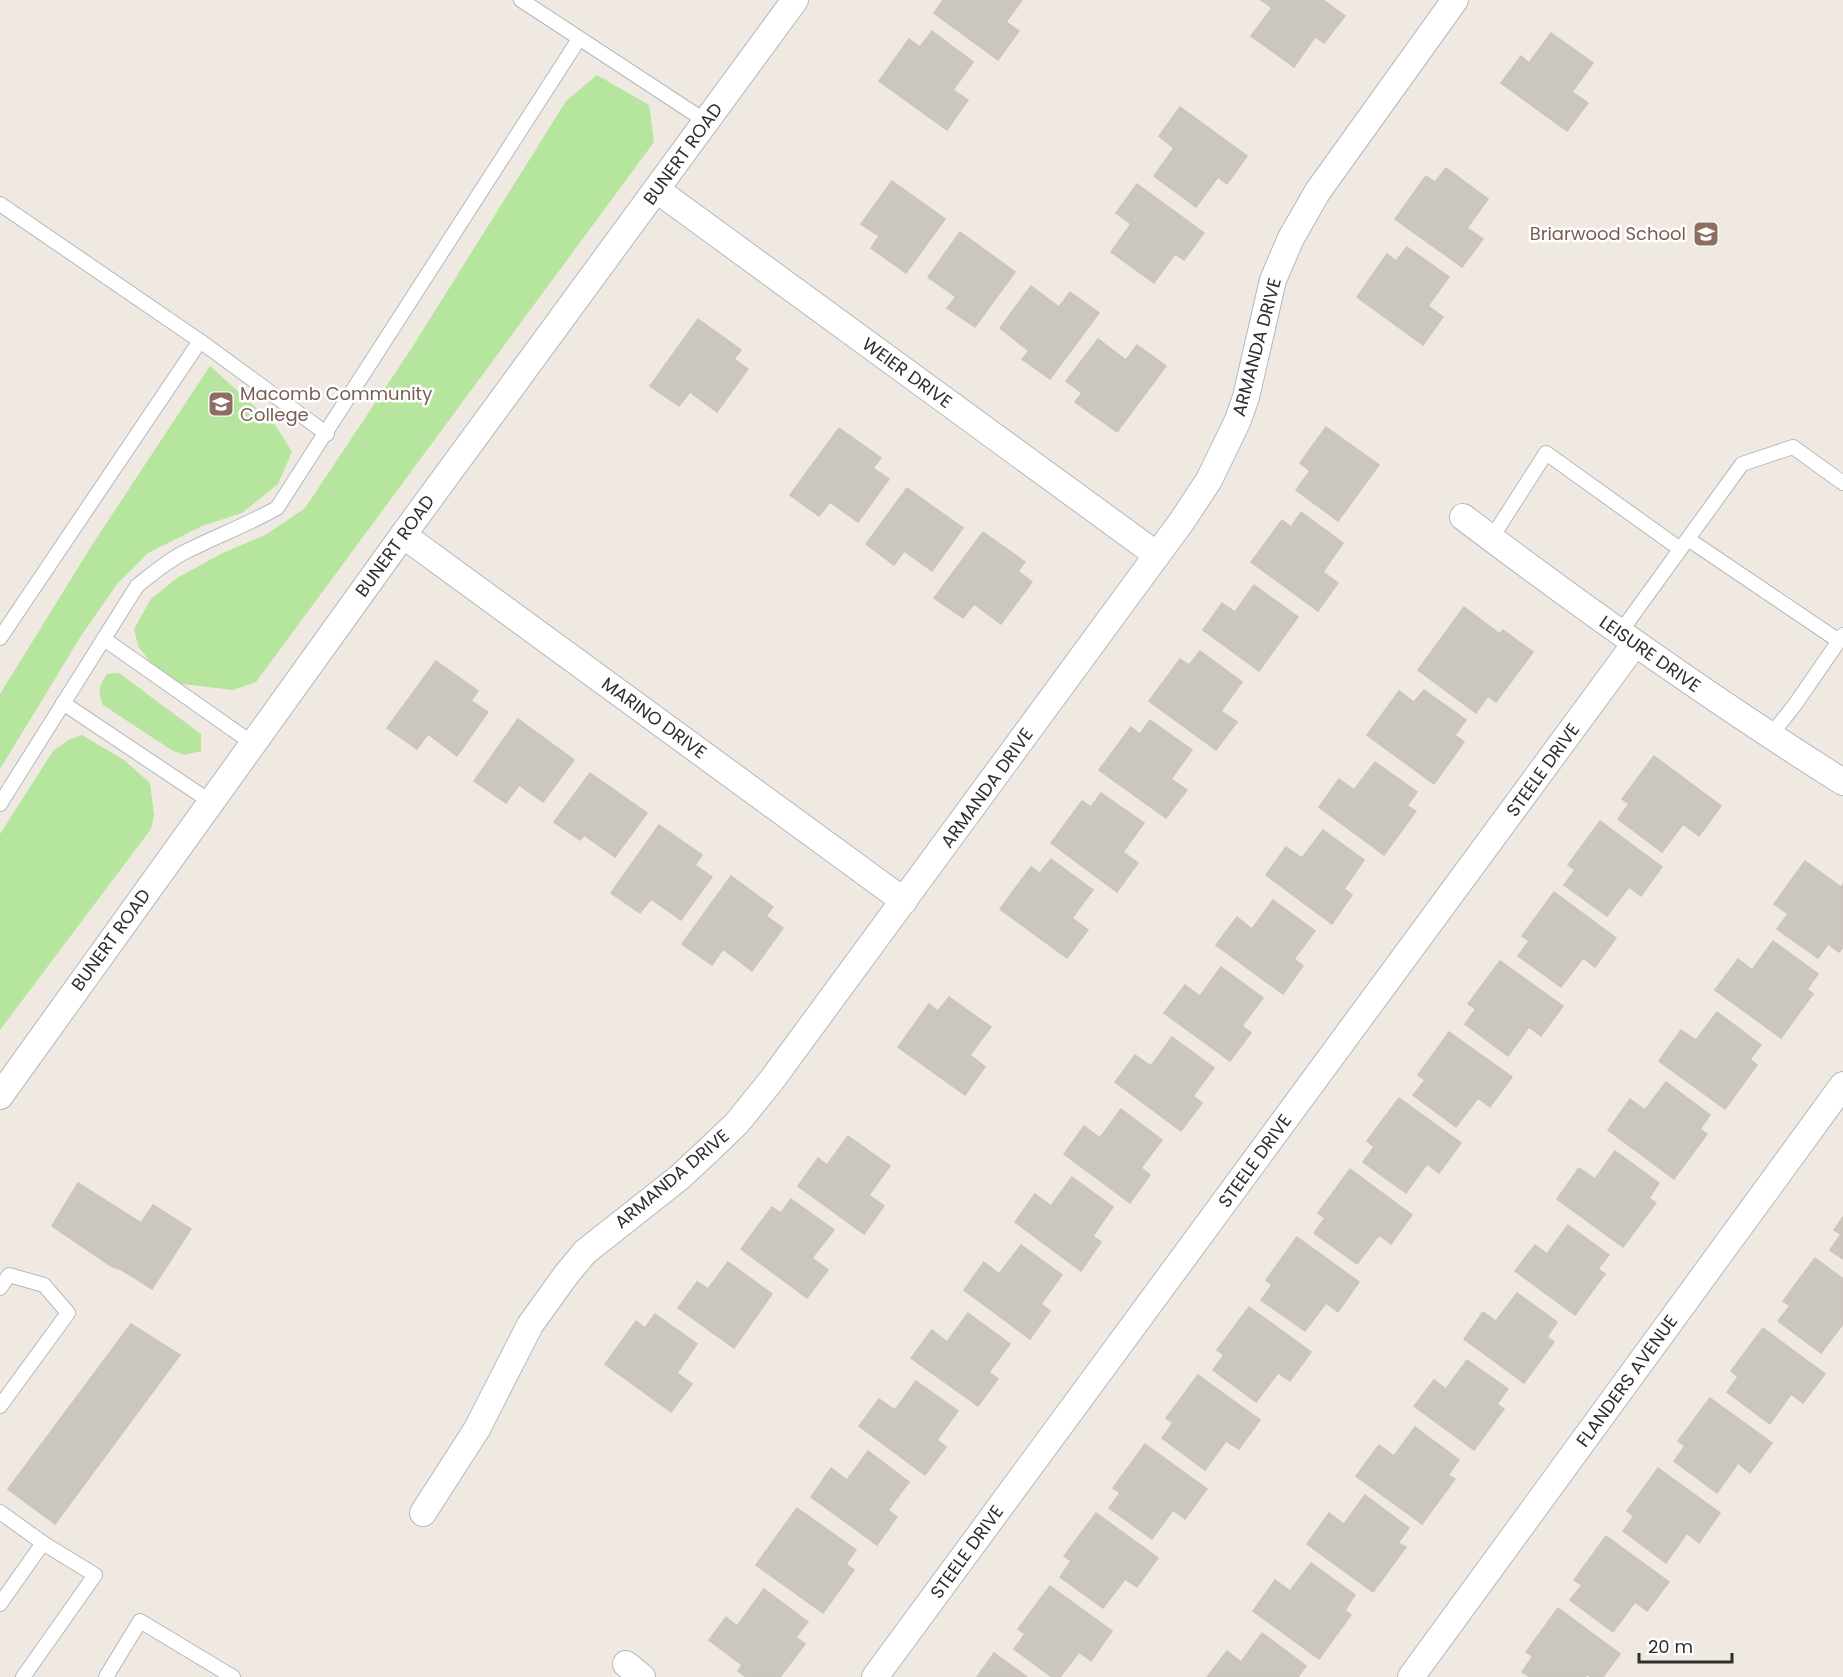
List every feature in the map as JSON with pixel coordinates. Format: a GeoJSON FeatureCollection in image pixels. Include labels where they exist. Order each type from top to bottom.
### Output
{"type":"FeatureCollection","features":[{"type":"Feature","properties":{"kind":"street","name":"BUNERT ROAD"},"geometry":{"type":"LineString","coordinates":[[0,1096],[252,743],[795,0]]}},
{"type":"Feature","properties":{"kind":"street","name":"ARMANDA DRIVE"},"geometry":{"type":"LineString","coordinates":[[423,1513],[477,1429],[530,1325],[566,1275],[585,1252],[680,1177],[737,1123],[771,1081],[1157,555],[1209,480],[1229,441],[1246,397],[1273,280],[1304,212],[1455,0]]}},
{"type":"Feature","properties":{"kind":"street","name":"WEIER DRIVE"},"geometry":{"type":"LineString","coordinates":[[657,190],[1157,555]]}},
{"type":"Feature","properties":{"kind":"street","name":"LEISURE DRIVE"},"geometry":{"type":"LineString","coordinates":[[1463,517],[1626,639],[1843,782]]}},
{"type":"Feature","properties":{"kind":"street","name":"MARINO DRIVE"},"geometry":{"type":"LineString","coordinates":[[403,535],[904,901]]}},
{"type":"Feature","properties":{"kind":"street","name":"STEELE DRIVE"},"geometry":{"type":"LineString","coordinates":[[875,1677],[1626,639]]}},
{"type":"Feature","properties":{"kind":"street","name":"FLANDERS AVENUE"},"geometry":{"type":"LineString","coordinates":[[1411,1677],[1843,1085]]}},
{"type":"Feature","properties":{"kind":"lane"},"geometry":{"type":"LineString","coordinates":[[521,0],[707,122]]}},
{"type":"Feature","properties":{"kind":"lane"},"geometry":{"type":"LineString","coordinates":[[0,804],[137,586],[184,553],[249,524],[277,508],[327,434],[579,39]]}},
{"type":"Feature","properties":{"kind":"lane"},"geometry":{"type":"LineString","coordinates":[[0,204],[200,341],[327,434]]}},
{"type":"Feature","properties":{"kind":"lane"},"geometry":{"type":"LineString","coordinates":[[0,638],[200,341]]}},
{"type":"Feature","properties":{"kind":"lane"},"geometry":{"type":"LineString","coordinates":[[1626,639],[1684,544],[1742,464],[1793,447],[1843,483]]}},
{"type":"Feature","properties":{"kind":"lane"},"geometry":{"type":"LineString","coordinates":[[1491,539],[1546,453],[1684,544],[1841,638],[1770,736]]}},
{"type":"Feature","properties":{"kind":"lane"},"geometry":{"type":"LineString","coordinates":[[104,639],[252,743]]}},
{"type":"Feature","properties":{"kind":"lane"},"geometry":{"type":"LineString","coordinates":[[63,703],[211,802]]}},
{"type":"Feature","properties":{"kind":"lane"},"geometry":{"type":"LineString","coordinates":[[0,1288],[9,1275],[44,1285],[68,1313],[0,1406]]}},
{"type":"Feature","properties":{"kind":"lane"},"geometry":{"type":"LineString","coordinates":[[0,1512],[43,1543],[95,1575],[23,1677]]}},
{"type":"Feature","properties":{"kind":"lane"},"geometry":{"type":"LineString","coordinates":[[0,1604],[43,1543]]}},
{"type":"Feature","properties":{"kind":"lane"},"geometry":{"type":"LineString","coordinates":[[106,1677],[140,1621],[233,1677]]}},
{"type":"Feature","properties":{"kind":"green space"},"geometry":{"type":"Polygon","coordinates":[[[597,75],[649,105],[654,142],[256,682],[233,690],[166,682],[138,646],[134,629],[151,599],[177,578],[221,554],[267,534],[305,508],[413,346],[566,101],[597,75]]]}},
{"type":"Feature","properties":{"kind":"green space"},"geometry":{"type":"Polygon","coordinates":[[[210,366],[276,426],[292,452],[278,484],[242,513],[202,526],[148,553],[117,584],[81,636],[0,769],[0,694],[92,545],[210,366]]]}},
{"type":"Feature","properties":{"kind":"green space"},"geometry":{"type":"Polygon","coordinates":[[[119,673],[201,734],[201,751],[185,755],[173,751],[103,705],[100,696],[102,682],[107,674],[119,673]]]}},
{"type":"Feature","properties":{"kind":"green space"},"geometry":{"type":"Polygon","coordinates":[[[82,735],[124,760],[150,783],[154,815],[151,829],[0,1030],[0,834],[53,751],[70,739],[82,735]]]}},
{"type":"Feature","properties":{"kind":"building"},"geometry":{"type":"Polygon","coordinates":[[[943,0],[1022,0],[1006,22],[1019,31],[998,60],[934,13],[943,0]]]}},
{"type":"Feature","properties":{"kind":"building"},"geometry":{"type":"Polygon","coordinates":[[[1261,0],[1323,0],[1345,16],[1324,43],[1315,37],[1294,67],[1251,36],[1272,8],[1261,0]]]}},
{"type":"Feature","properties":{"kind":"building"},"geometry":{"type":"Polygon","coordinates":[[[932,31],[973,62],[953,90],[968,100],[947,130],[879,81],[909,39],[920,47],[932,31]]]}},
{"type":"Feature","properties":{"kind":"building"},"geometry":{"type":"Polygon","coordinates":[[[1551,33],[1593,63],[1572,92],[1588,103],[1567,131],[1501,83],[1521,56],[1529,63],[1551,33]]]}},
{"type":"Feature","properties":{"kind":"building"},"geometry":{"type":"Polygon","coordinates":[[[1180,107],[1247,156],[1227,184],[1218,177],[1196,207],[1154,176],[1174,148],[1159,136],[1180,107]]]}},
{"type":"Feature","properties":{"kind":"building"},"geometry":{"type":"Polygon","coordinates":[[[1446,168],[1488,199],[1467,228],[1483,239],[1462,267],[1395,219],[1426,176],[1435,182],[1446,168]]]}},
{"type":"Feature","properties":{"kind":"building"},"geometry":{"type":"Polygon","coordinates":[[[892,181],[945,219],[906,273],[871,248],[879,236],[861,224],[892,181]]]}},
{"type":"Feature","properties":{"kind":"building"},"geometry":{"type":"Polygon","coordinates":[[[1137,184],[1204,233],[1184,260],[1175,254],[1154,283],[1111,252],[1131,224],[1116,213],[1137,184]]]}},
{"type":"Feature","properties":{"kind":"building"},"geometry":{"type":"Polygon","coordinates":[[[960,232],[1015,272],[975,327],[947,308],[956,297],[928,277],[960,232]]]}},
{"type":"Feature","properties":{"kind":"building"},"geometry":{"type":"Polygon","coordinates":[[[1407,247],[1449,277],[1428,306],[1443,317],[1423,345],[1357,297],[1387,254],[1396,261],[1407,247]]]}},
{"type":"Feature","properties":{"kind":"building"},"geometry":{"type":"Polygon","coordinates":[[[1031,286],[1059,307],[1070,292],[1099,313],[1050,379],[1022,359],[1029,351],[1000,328],[1031,286]]]}},
{"type":"Feature","properties":{"kind":"building"},"geometry":{"type":"Polygon","coordinates":[[[698,319],[741,350],[734,359],[748,369],[717,412],[690,392],[679,406],[650,386],[698,319]]]}},
{"type":"Feature","properties":{"kind":"building"},"geometry":{"type":"Polygon","coordinates":[[[1098,339],[1126,360],[1137,345],[1166,366],[1117,432],[1075,402],[1082,393],[1066,381],[1098,339]]]}},
{"type":"Feature","properties":{"kind":"building"},"geometry":{"type":"Polygon","coordinates":[[[1326,427],[1379,465],[1338,521],[1296,490],[1310,471],[1300,463],[1326,427]]]}},
{"type":"Feature","properties":{"kind":"building"},"geometry":{"type":"Polygon","coordinates":[[[839,428],[881,458],[873,468],[889,479],[858,522],[830,502],[819,516],[790,495],[839,428]]]}},
{"type":"Feature","properties":{"kind":"building"},"geometry":{"type":"Polygon","coordinates":[[[907,488],[963,528],[932,571],[904,551],[894,565],[866,544],[907,488]]]}},
{"type":"Feature","properties":{"kind":"building"},"geometry":{"type":"Polygon","coordinates":[[[1301,512],[1343,543],[1323,572],[1338,583],[1318,611],[1251,562],[1282,520],[1291,527],[1301,512]]]}},
{"type":"Feature","properties":{"kind":"building"},"geometry":{"type":"Polygon","coordinates":[[[983,532],[1025,562],[1018,571],[1032,582],[1001,624],[974,604],[963,618],[934,598],[983,532]]]}},
{"type":"Feature","properties":{"kind":"building"},"geometry":{"type":"Polygon","coordinates":[[[1254,585],[1298,617],[1259,671],[1203,630],[1222,603],[1235,612],[1254,585]]]}},
{"type":"Feature","properties":{"kind":"building"},"geometry":{"type":"Polygon","coordinates":[[[1464,607],[1500,634],[1503,630],[1533,652],[1496,702],[1488,696],[1476,713],[1418,670],[1464,607]]]}},
{"type":"Feature","properties":{"kind":"building"},"geometry":{"type":"Polygon","coordinates":[[[1200,651],[1242,682],[1221,711],[1237,722],[1216,750],[1149,701],[1180,659],[1189,665],[1200,651]]]}},
{"type":"Feature","properties":{"kind":"building"},"geometry":{"type":"Polygon","coordinates":[[[436,661],[478,691],[471,701],[488,712],[457,756],[428,734],[417,749],[387,728],[436,661]]]}},
{"type":"Feature","properties":{"kind":"building"},"geometry":{"type":"Polygon","coordinates":[[[1424,690],[1466,720],[1455,735],[1464,742],[1434,784],[1367,735],[1399,691],[1414,702],[1424,690]]]}},
{"type":"Feature","properties":{"kind":"building"},"geometry":{"type":"Polygon","coordinates":[[[518,719],[574,760],[543,802],[519,785],[506,803],[474,781],[518,719]]]}},
{"type":"Feature","properties":{"kind":"building"},"geometry":{"type":"Polygon","coordinates":[[[1150,720],[1192,750],[1171,779],[1187,790],[1166,818],[1099,770],[1131,727],[1140,734],[1150,720]]]}},
{"type":"Feature","properties":{"kind":"building"},"geometry":{"type":"Polygon","coordinates":[[[1654,756],[1721,806],[1699,836],[1683,824],[1662,852],[1618,819],[1629,804],[1622,799],[1654,756]]]}},
{"type":"Feature","properties":{"kind":"building"},"geometry":{"type":"Polygon","coordinates":[[[1375,762],[1417,792],[1407,806],[1416,811],[1384,855],[1319,807],[1339,779],[1354,790],[1375,762]]]}},
{"type":"Feature","properties":{"kind":"building"},"geometry":{"type":"Polygon","coordinates":[[[590,773],[647,813],[615,857],[584,835],[580,840],[554,822],[590,773]]]}},
{"type":"Feature","properties":{"kind":"building"},"geometry":{"type":"Polygon","coordinates":[[[1101,793],[1144,823],[1123,852],[1138,863],[1117,892],[1051,843],[1082,801],[1091,807],[1101,793]]]}},
{"type":"Feature","properties":{"kind":"building"},"geometry":{"type":"Polygon","coordinates":[[[1600,821],[1662,867],[1641,896],[1629,887],[1607,916],[1564,885],[1575,870],[1568,865],[1600,821]]]}},
{"type":"Feature","properties":{"kind":"building"},"geometry":{"type":"Polygon","coordinates":[[[659,825],[702,855],[695,865],[712,877],[681,920],[651,899],[640,913],[611,893],[659,825]]]}},
{"type":"Feature","properties":{"kind":"building"},"geometry":{"type":"Polygon","coordinates":[[[1323,830],[1364,860],[1344,889],[1352,895],[1332,924],[1266,875],[1286,847],[1302,858],[1323,830]]]}},
{"type":"Feature","properties":{"kind":"building"},"geometry":{"type":"Polygon","coordinates":[[[1051,859],[1093,890],[1072,918],[1088,930],[1067,958],[1000,909],[1031,867],[1040,873],[1051,859]]]}},
{"type":"Feature","properties":{"kind":"building"},"geometry":{"type":"Polygon","coordinates":[[[1805,861],[1841,887],[1843,884],[1843,947],[1839,952],[1828,944],[1818,958],[1777,929],[1788,914],[1774,904],[1805,861]]]}},
{"type":"Feature","properties":{"kind":"building"},"geometry":{"type":"Polygon","coordinates":[[[731,876],[773,907],[766,916],[783,928],[752,971],[723,949],[712,965],[682,944],[731,876]]]}},
{"type":"Feature","properties":{"kind":"building"},"geometry":{"type":"Polygon","coordinates":[[[1554,892],[1616,938],[1595,967],[1583,958],[1561,987],[1518,956],[1529,941],[1522,936],[1554,892]]]}},
{"type":"Feature","properties":{"kind":"building"},"geometry":{"type":"Polygon","coordinates":[[[1273,900],[1315,931],[1294,959],[1303,966],[1283,994],[1216,945],[1237,917],[1252,929],[1273,900]]]}},
{"type":"Feature","properties":{"kind":"building"},"geometry":{"type":"Polygon","coordinates":[[[1773,941],[1818,974],[1807,989],[1813,994],[1781,1038],[1715,990],[1738,959],[1752,970],[1773,941]]]}},
{"type":"Feature","properties":{"kind":"building"},"geometry":{"type":"Polygon","coordinates":[[[1500,961],[1563,1006],[1541,1036],[1529,1027],[1508,1056],[1465,1024],[1476,1009],[1468,1004],[1500,961]]]}},
{"type":"Feature","properties":{"kind":"building"},"geometry":{"type":"Polygon","coordinates":[[[1221,967],[1263,998],[1242,1026],[1251,1033],[1230,1061],[1164,1013],[1185,985],[1200,996],[1221,967]]]}},
{"type":"Feature","properties":{"kind":"building"},"geometry":{"type":"Polygon","coordinates":[[[949,997],[991,1027],[970,1055],[985,1067],[965,1095],[898,1047],[929,1004],[938,1011],[949,997]]]}},
{"type":"Feature","properties":{"kind":"building"},"geometry":{"type":"Polygon","coordinates":[[[1717,1012],[1761,1045],[1750,1059],[1757,1065],[1725,1109],[1659,1061],[1681,1030],[1696,1040],[1717,1012]]]}},
{"type":"Feature","properties":{"kind":"building"},"geometry":{"type":"Polygon","coordinates":[[[1449,1032],[1512,1077],[1490,1107],[1478,1098],[1456,1127],[1413,1095],[1425,1080],[1418,1075],[1449,1032]]]}},
{"type":"Feature","properties":{"kind":"building"},"geometry":{"type":"Polygon","coordinates":[[[1172,1037],[1214,1068],[1193,1096],[1202,1103],[1181,1131],[1115,1082],[1135,1055],[1151,1066],[1172,1037]]]}},
{"type":"Feature","properties":{"kind":"building"},"geometry":{"type":"Polygon","coordinates":[[[1666,1082],[1710,1115],[1700,1129],[1707,1134],[1674,1179],[1608,1130],[1630,1099],[1645,1110],[1666,1082]]]}},
{"type":"Feature","properties":{"kind":"building"},"geometry":{"type":"Polygon","coordinates":[[[1399,1098],[1461,1143],[1439,1173],[1427,1164],[1406,1193],[1363,1162],[1374,1147],[1367,1141],[1399,1098]]]}},
{"type":"Feature","properties":{"kind":"building"},"geometry":{"type":"Polygon","coordinates":[[[1121,1109],[1162,1140],[1141,1168],[1150,1175],[1130,1203],[1064,1154],[1084,1126],[1100,1138],[1121,1109]]]}},
{"type":"Feature","properties":{"kind":"building"},"geometry":{"type":"Polygon","coordinates":[[[848,1136],[890,1166],[869,1195],[884,1206],[864,1234],[798,1186],[818,1158],[827,1165],[848,1136]]]}},
{"type":"Feature","properties":{"kind":"building"},"geometry":{"type":"Polygon","coordinates":[[[1615,1151],[1659,1183],[1649,1198],[1656,1203],[1623,1247],[1557,1199],[1579,1168],[1595,1179],[1615,1151]]]}},
{"type":"Feature","properties":{"kind":"building"},"geometry":{"type":"Polygon","coordinates":[[[1350,1169],[1412,1215],[1391,1244],[1379,1235],[1357,1264],[1314,1233],[1325,1218],[1318,1213],[1350,1169]]]}},
{"type":"Feature","properties":{"kind":"building"},"geometry":{"type":"Polygon","coordinates":[[[1072,1177],[1113,1207],[1093,1236],[1101,1242],[1081,1271],[1015,1222],[1035,1194],[1051,1206],[1072,1177]]]}},
{"type":"Feature","properties":{"kind":"building"},"geometry":{"type":"Polygon","coordinates":[[[78,1183],[141,1223],[153,1205],[191,1229],[152,1289],[122,1270],[111,1266],[52,1226],[78,1183]]]}},
{"type":"Feature","properties":{"kind":"building"},"geometry":{"type":"Polygon","coordinates":[[[791,1199],[834,1230],[812,1258],[828,1270],[807,1298],[741,1249],[772,1207],[781,1213],[791,1199]]]}},
{"type":"Feature","properties":{"kind":"building"},"geometry":{"type":"Polygon","coordinates":[[[1843,1217],[1843,1259],[1830,1250],[1841,1234],[1834,1230],[1843,1217]]]}},
{"type":"Feature","properties":{"kind":"building"},"geometry":{"type":"Polygon","coordinates":[[[1568,1225],[1609,1255],[1598,1269],[1605,1274],[1575,1315],[1515,1271],[1535,1245],[1547,1254],[1568,1225]]]}},
{"type":"Feature","properties":{"kind":"building"},"geometry":{"type":"Polygon","coordinates":[[[1297,1237],[1359,1282],[1338,1312],[1326,1303],[1305,1331],[1261,1300],[1272,1285],[1266,1280],[1297,1237]]]}},
{"type":"Feature","properties":{"kind":"building"},"geometry":{"type":"Polygon","coordinates":[[[1021,1245],[1062,1275],[1041,1304],[1050,1311],[1030,1339],[964,1290],[984,1262],[999,1274],[1021,1245]]]}},
{"type":"Feature","properties":{"kind":"building"},"geometry":{"type":"Polygon","coordinates":[[[1815,1258],[1843,1279],[1843,1324],[1821,1353],[1778,1321],[1790,1306],[1783,1301],[1815,1258]]]}},
{"type":"Feature","properties":{"kind":"building"},"geometry":{"type":"Polygon","coordinates":[[[728,1262],[772,1294],[734,1348],[678,1308],[697,1282],[708,1289],[728,1262]]]}},
{"type":"Feature","properties":{"kind":"building"},"geometry":{"type":"Polygon","coordinates":[[[1517,1293],[1557,1322],[1547,1337],[1554,1342],[1524,1383],[1464,1339],[1483,1312],[1496,1321],[1517,1293]]]}},
{"type":"Feature","properties":{"kind":"building"},"geometry":{"type":"Polygon","coordinates":[[[1249,1307],[1311,1352],[1290,1381],[1278,1373],[1256,1402],[1213,1370],[1224,1355],[1217,1350],[1249,1307]]]}},
{"type":"Feature","properties":{"kind":"building"},"geometry":{"type":"Polygon","coordinates":[[[968,1313],[1010,1344],[989,1372],[998,1379],[978,1406],[911,1358],[932,1330],[947,1342],[968,1313]]]}},
{"type":"Feature","properties":{"kind":"building"},"geometry":{"type":"Polygon","coordinates":[[[655,1314],[697,1344],[677,1373],[692,1384],[671,1412],[605,1364],[636,1321],[645,1328],[655,1314]]]}},
{"type":"Feature","properties":{"kind":"building"},"geometry":{"type":"Polygon","coordinates":[[[131,1324],[180,1355],[55,1524],[8,1489],[131,1324]]]}},
{"type":"Feature","properties":{"kind":"building"},"geometry":{"type":"Polygon","coordinates":[[[1763,1328],[1825,1374],[1803,1403],[1791,1394],[1770,1424],[1727,1392],[1738,1377],[1731,1371],[1763,1328]]]}},
{"type":"Feature","properties":{"kind":"building"},"geometry":{"type":"Polygon","coordinates":[[[1467,1360],[1508,1389],[1497,1404],[1504,1409],[1474,1450],[1414,1406],[1434,1380],[1446,1389],[1467,1360]]]}},
{"type":"Feature","properties":{"kind":"building"},"geometry":{"type":"Polygon","coordinates":[[[1198,1375],[1260,1420],[1239,1449],[1226,1441],[1205,1470],[1162,1438],[1173,1423],[1166,1418],[1198,1375]]]}},
{"type":"Feature","properties":{"kind":"building"},"geometry":{"type":"Polygon","coordinates":[[[916,1381],[958,1411],[937,1440],[946,1447],[925,1475],[859,1426],[879,1399],[895,1410],[916,1381]]]}},
{"type":"Feature","properties":{"kind":"building"},"geometry":{"type":"Polygon","coordinates":[[[1710,1398],[1772,1443],[1750,1473],[1738,1463],[1717,1493],[1674,1461],[1685,1446],[1678,1441],[1710,1398]]]}},
{"type":"Feature","properties":{"kind":"building"},"geometry":{"type":"Polygon","coordinates":[[[1415,1427],[1459,1460],[1448,1475],[1455,1479],[1422,1524],[1356,1476],[1379,1445],[1394,1456],[1415,1427]]]}},
{"type":"Feature","properties":{"kind":"building"},"geometry":{"type":"Polygon","coordinates":[[[1145,1444],[1207,1489],[1185,1519],[1173,1510],[1152,1539],[1109,1508],[1120,1493],[1113,1488],[1145,1444]]]}},
{"type":"Feature","properties":{"kind":"building"},"geometry":{"type":"Polygon","coordinates":[[[868,1451],[909,1482],[888,1510],[897,1517],[877,1545],[811,1497],[831,1468],[847,1480],[868,1451]]]}},
{"type":"Feature","properties":{"kind":"building"},"geometry":{"type":"Polygon","coordinates":[[[1658,1468],[1720,1513],[1699,1543],[1687,1533],[1666,1563],[1623,1531],[1634,1516],[1627,1511],[1658,1468]]]}},
{"type":"Feature","properties":{"kind":"building"},"geometry":{"type":"Polygon","coordinates":[[[1365,1495],[1409,1528],[1398,1543],[1406,1547],[1373,1592],[1307,1544],[1329,1513],[1344,1524],[1365,1495]]]}},
{"type":"Feature","properties":{"kind":"building"},"geometry":{"type":"Polygon","coordinates":[[[797,1508],[856,1550],[846,1564],[854,1570],[823,1613],[756,1565],[797,1508]]]}},
{"type":"Feature","properties":{"kind":"building"},"geometry":{"type":"Polygon","coordinates":[[[1096,1513],[1158,1558],[1137,1587],[1125,1579],[1103,1608],[1060,1577],[1071,1561],[1064,1556],[1096,1513]]]}},
{"type":"Feature","properties":{"kind":"building"},"geometry":{"type":"Polygon","coordinates":[[[1606,1536],[1669,1582],[1647,1611],[1635,1602],[1613,1632],[1570,1600],[1582,1585],[1574,1580],[1606,1536]]]}},
{"type":"Feature","properties":{"kind":"building"},"geometry":{"type":"Polygon","coordinates":[[[1311,1563],[1355,1595],[1345,1610],[1351,1615],[1319,1659],[1253,1611],[1275,1580],[1290,1591],[1311,1563]]]}},
{"type":"Feature","properties":{"kind":"building"},"geometry":{"type":"Polygon","coordinates":[[[1050,1586],[1112,1631],[1091,1661],[1079,1652],[1060,1677],[1052,1677],[1014,1649],[1025,1634],[1018,1629],[1050,1586]]]}},
{"type":"Feature","properties":{"kind":"building"},"geometry":{"type":"Polygon","coordinates":[[[764,1589],[808,1622],[796,1637],[805,1644],[780,1677],[746,1677],[738,1671],[742,1665],[709,1640],[726,1617],[737,1626],[764,1589]]]}},
{"type":"Feature","properties":{"kind":"building"},"geometry":{"type":"Polygon","coordinates":[[[1558,1608],[1620,1654],[1603,1677],[1591,1677],[1587,1674],[1585,1677],[1530,1677],[1522,1672],[1533,1656],[1526,1652],[1558,1608]]]}},
{"type":"Feature","properties":{"kind":"building"},"geometry":{"type":"Polygon","coordinates":[[[1262,1633],[1306,1666],[1298,1677],[1207,1677],[1227,1651],[1241,1662],[1262,1633]]]}},
{"type":"Feature","properties":{"kind":"building"},"geometry":{"type":"Polygon","coordinates":[[[994,1653],[1027,1677],[977,1677],[994,1653]]]}},
{"type":"Feature","properties":{"kind":"place","name":"Briarwood School"},"geometry":{"type":"Point","coordinates":[1706,234]}},
{"type":"Feature","properties":{"kind":"place","name":"Macomb Community College"},"geometry":{"type":"Point","coordinates":[221,404]}}]}
